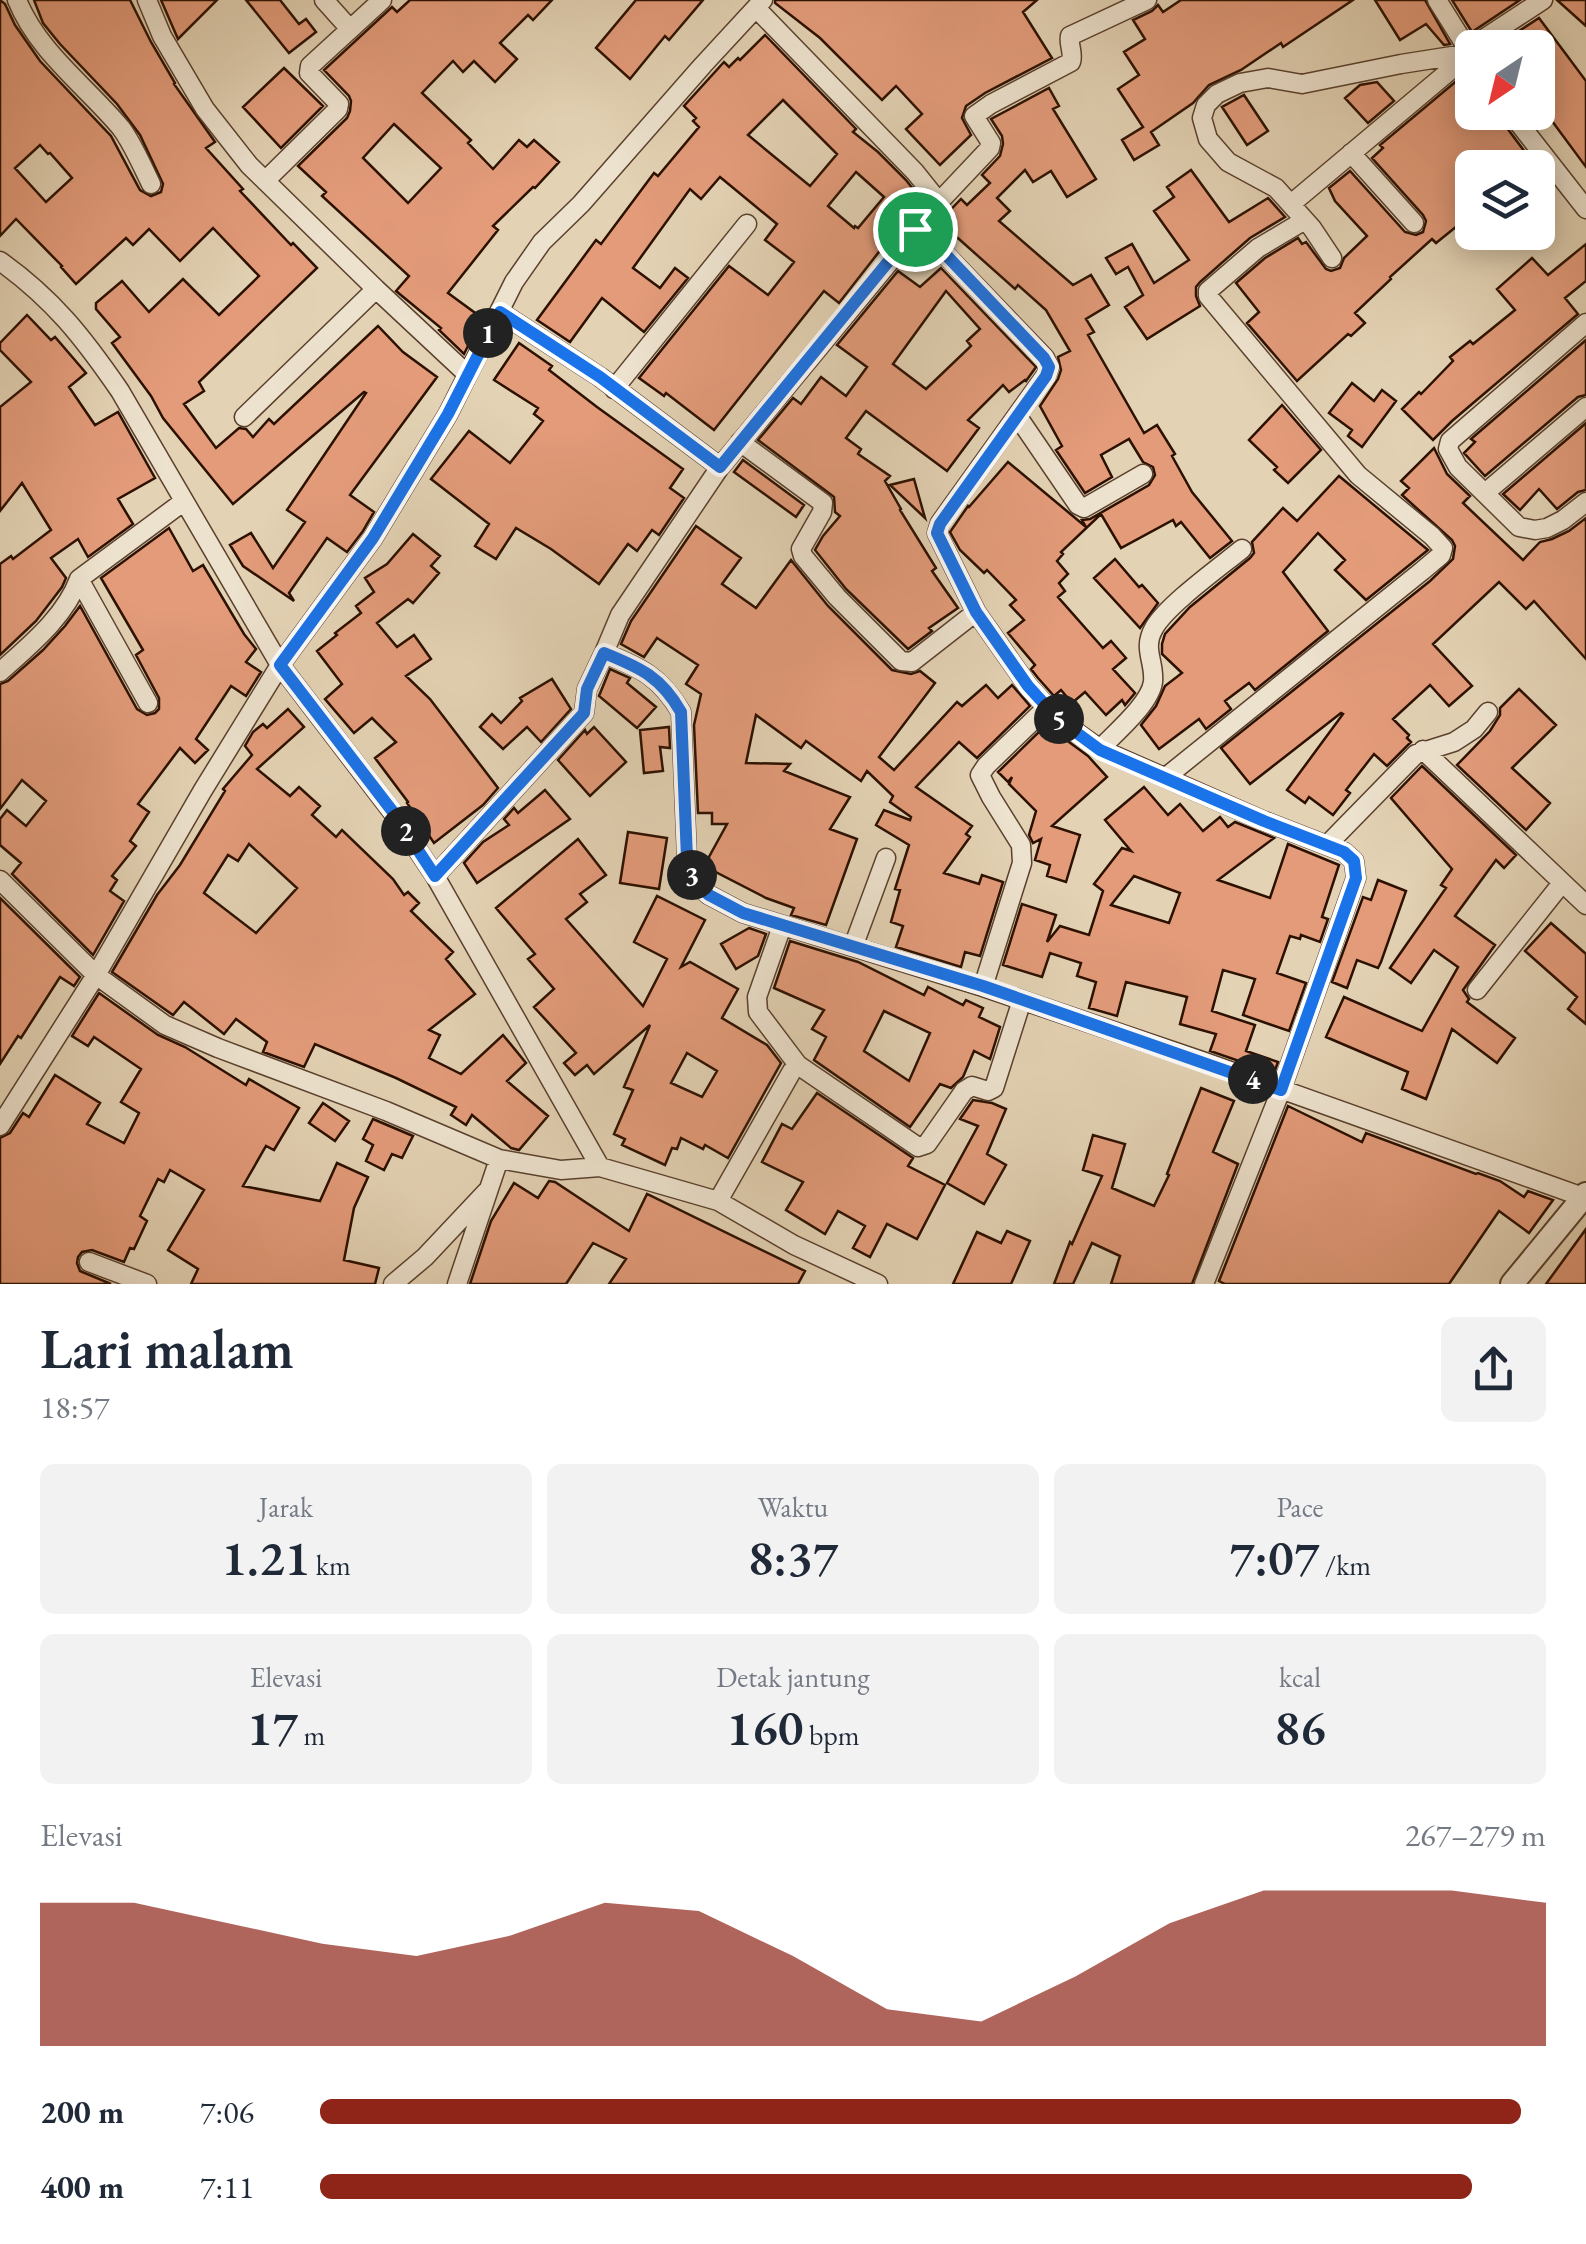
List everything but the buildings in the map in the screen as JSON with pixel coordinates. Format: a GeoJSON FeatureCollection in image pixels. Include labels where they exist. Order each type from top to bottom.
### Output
{"type":"FeatureCollection","features":[{"type":"Feature","properties":{"kind":"street"},"geometry":{"type":"LineString","coordinates":[[18,0],[26,21],[52,55],[127,136],[151,184]]}},
{"type":"Feature","properties":{"kind":"street"},"geometry":{"type":"LineString","coordinates":[[147,0],[162,36],[204,108],[250,165],[467,374]]}},
{"type":"Feature","properties":{"kind":"street"},"geometry":{"type":"LineString","coordinates":[[324,0],[350,30]]}},
{"type":"Feature","properties":{"kind":"street"},"geometry":{"type":"LineString","coordinates":[[266,181],[338,109],[339,104],[309,73],[310,66],[382,0]]}},
{"type":"Feature","properties":{"kind":"street"},"geometry":{"type":"LineString","coordinates":[[435,876],[584,713],[587,689],[620,615],[720,467],[915,229],[990,148],[991,143],[974,116],[1071,62],[1070,36],[1147,0]]}},
{"type":"Feature","properties":{"kind":"street"},"geometry":{"type":"LineString","coordinates":[[1437,0],[1456,30]]}},
{"type":"Feature","properties":{"kind":"street"},"geometry":{"type":"LineString","coordinates":[[1502,30],[1543,0]]}},
{"type":"Feature","properties":{"kind":"street"},"geometry":{"type":"LineString","coordinates":[[0,1126],[96,975],[280,665],[373,538],[448,414],[514,282],[542,242],[581,204],[760,4],[939,202]]}},
{"type":"Feature","properties":{"kind":"street"},"geometry":{"type":"LineString","coordinates":[[1332,258],[1291,204],[1265,180],[1228,162],[1208,139],[1202,118],[1206,105],[1240,82],[1268,78],[1302,84],[1455,55]]}},
{"type":"Feature","properties":{"kind":"street"},"geometry":{"type":"LineString","coordinates":[[1291,204],[1455,66]]}},
{"type":"Feature","properties":{"kind":"street"},"geometry":{"type":"LineString","coordinates":[[1524,130],[1586,210]]}},
{"type":"Feature","properties":{"kind":"street"},"geometry":{"type":"LineString","coordinates":[[1351,154],[1414,224]]}},
{"type":"Feature","properties":{"kind":"street"},"geometry":{"type":"LineString","coordinates":[[1166,777],[1422,571],[1443,548],[1358,475],[1208,296],[1208,291],[1258,248],[1306,220]]}},
{"type":"Feature","properties":{"kind":"street"},"geometry":{"type":"LineString","coordinates":[[614,389],[747,224]]}},
{"type":"Feature","properties":{"kind":"street"},"geometry":{"type":"LineString","coordinates":[[915,229],[948,257],[1049,367],[937,533],[976,612],[1046,707],[1100,750],[1344,852],[1354,861],[1356,878],[1281,1090],[1204,1284]]}},
{"type":"Feature","properties":{"kind":"street"},"geometry":{"type":"LineString","coordinates":[[0,261],[51,302],[120,391],[280,665],[393,812],[435,876],[600,1167]]}},
{"type":"Feature","properties":{"kind":"street"},"geometry":{"type":"LineString","coordinates":[[244,417],[376,289]]}},
{"type":"Feature","properties":{"kind":"street"},"geometry":{"type":"LineString","coordinates":[[500,312],[720,467]]}},
{"type":"Feature","properties":{"kind":"street"},"geometry":{"type":"LineString","coordinates":[[1586,323],[1450,441],[1448,448],[1458,466],[1519,527],[1546,528],[1586,502]]}},
{"type":"Feature","properties":{"kind":"street"},"geometry":{"type":"LineString","coordinates":[[1485,493],[1586,407]]}},
{"type":"Feature","properties":{"kind":"street"},"geometry":{"type":"LineString","coordinates":[[1018,417],[1078,505],[1084,508],[1143,474]]}},
{"type":"Feature","properties":{"kind":"street"},"geometry":{"type":"LineString","coordinates":[[740,442],[823,503],[801,549],[803,556],[900,661],[912,662],[976,612]]}},
{"type":"Feature","properties":{"kind":"street"},"geometry":{"type":"LineString","coordinates":[[0,672],[72,598],[79,579],[183,502]]}},
{"type":"Feature","properties":{"kind":"street"},"geometry":{"type":"LineString","coordinates":[[1100,750],[1150,692],[1154,677],[1148,644],[1155,626],[1242,549]]}},
{"type":"Feature","properties":{"kind":"street"},"geometry":{"type":"LineString","coordinates":[[79,579],[148,703]]}},
{"type":"Feature","properties":{"kind":"street"},"geometry":{"type":"LineString","coordinates":[[604,653],[656,679],[681,712],[687,858],[694,881],[709,895],[743,913],[983,986],[1585,1195],[1512,1284]]}},
{"type":"Feature","properties":{"kind":"street"},"geometry":{"type":"LineString","coordinates":[[983,986],[1022,862],[1021,845],[980,775],[1046,707]]}},
{"type":"Feature","properties":{"kind":"street"},"geometry":{"type":"LineString","coordinates":[[1327,845],[1405,764],[1423,750],[1454,742],[1474,729],[1488,712]]}},
{"type":"Feature","properties":{"kind":"street"},"geometry":{"type":"LineString","coordinates":[[1423,750],[1586,904]]}},
{"type":"Feature","properties":{"kind":"street"},"geometry":{"type":"LineString","coordinates":[[853,947],[886,858]]}},
{"type":"Feature","properties":{"kind":"street"},"geometry":{"type":"LineString","coordinates":[[0,880],[96,975],[165,1025],[386,1111],[499,1160],[561,1170],[600,1167],[718,1201],[794,1245],[878,1284]]}},
{"type":"Feature","properties":{"kind":"street"},"geometry":{"type":"LineString","coordinates":[[1477,990],[1562,882]]}},
{"type":"Feature","properties":{"kind":"street"},"geometry":{"type":"LineString","coordinates":[[782,926],[757,997],[758,1012],[798,1064],[918,1147],[927,1144],[964,1092],[972,1086],[988,1091],[994,1088],[1022,1000]]}},
{"type":"Feature","properties":{"kind":"street"},"geometry":{"type":"LineString","coordinates":[[718,1201],[798,1064]]}},
{"type":"Feature","properties":{"kind":"street"},"geometry":{"type":"LineString","coordinates":[[457,1284],[499,1160]]}},
{"type":"Feature","properties":{"kind":"street"},"geometry":{"type":"LineString","coordinates":[[393,1284],[425,1257],[489,1189]]}},
{"type":"Feature","properties":{"kind":"street"},"geometry":{"type":"LineString","coordinates":[[89,1262],[148,1284]]}},
{"type":"Feature","properties":{"kind":"route"},"geometry":{"type":"LineString","coordinates":[[915,229],[948,257],[1049,367],[937,533],[976,612],[1028,686],[1058,719],[1100,750],[1344,852],[1354,861],[1356,878],[1281,1090],[983,986],[743,913],[709,895],[694,881],[687,858],[681,712],[656,679],[626,661],[604,653],[587,689],[584,713],[435,876],[393,812],[280,665],[373,538],[448,414],[500,312],[600,377],[720,467],[915,229]]}}]}
